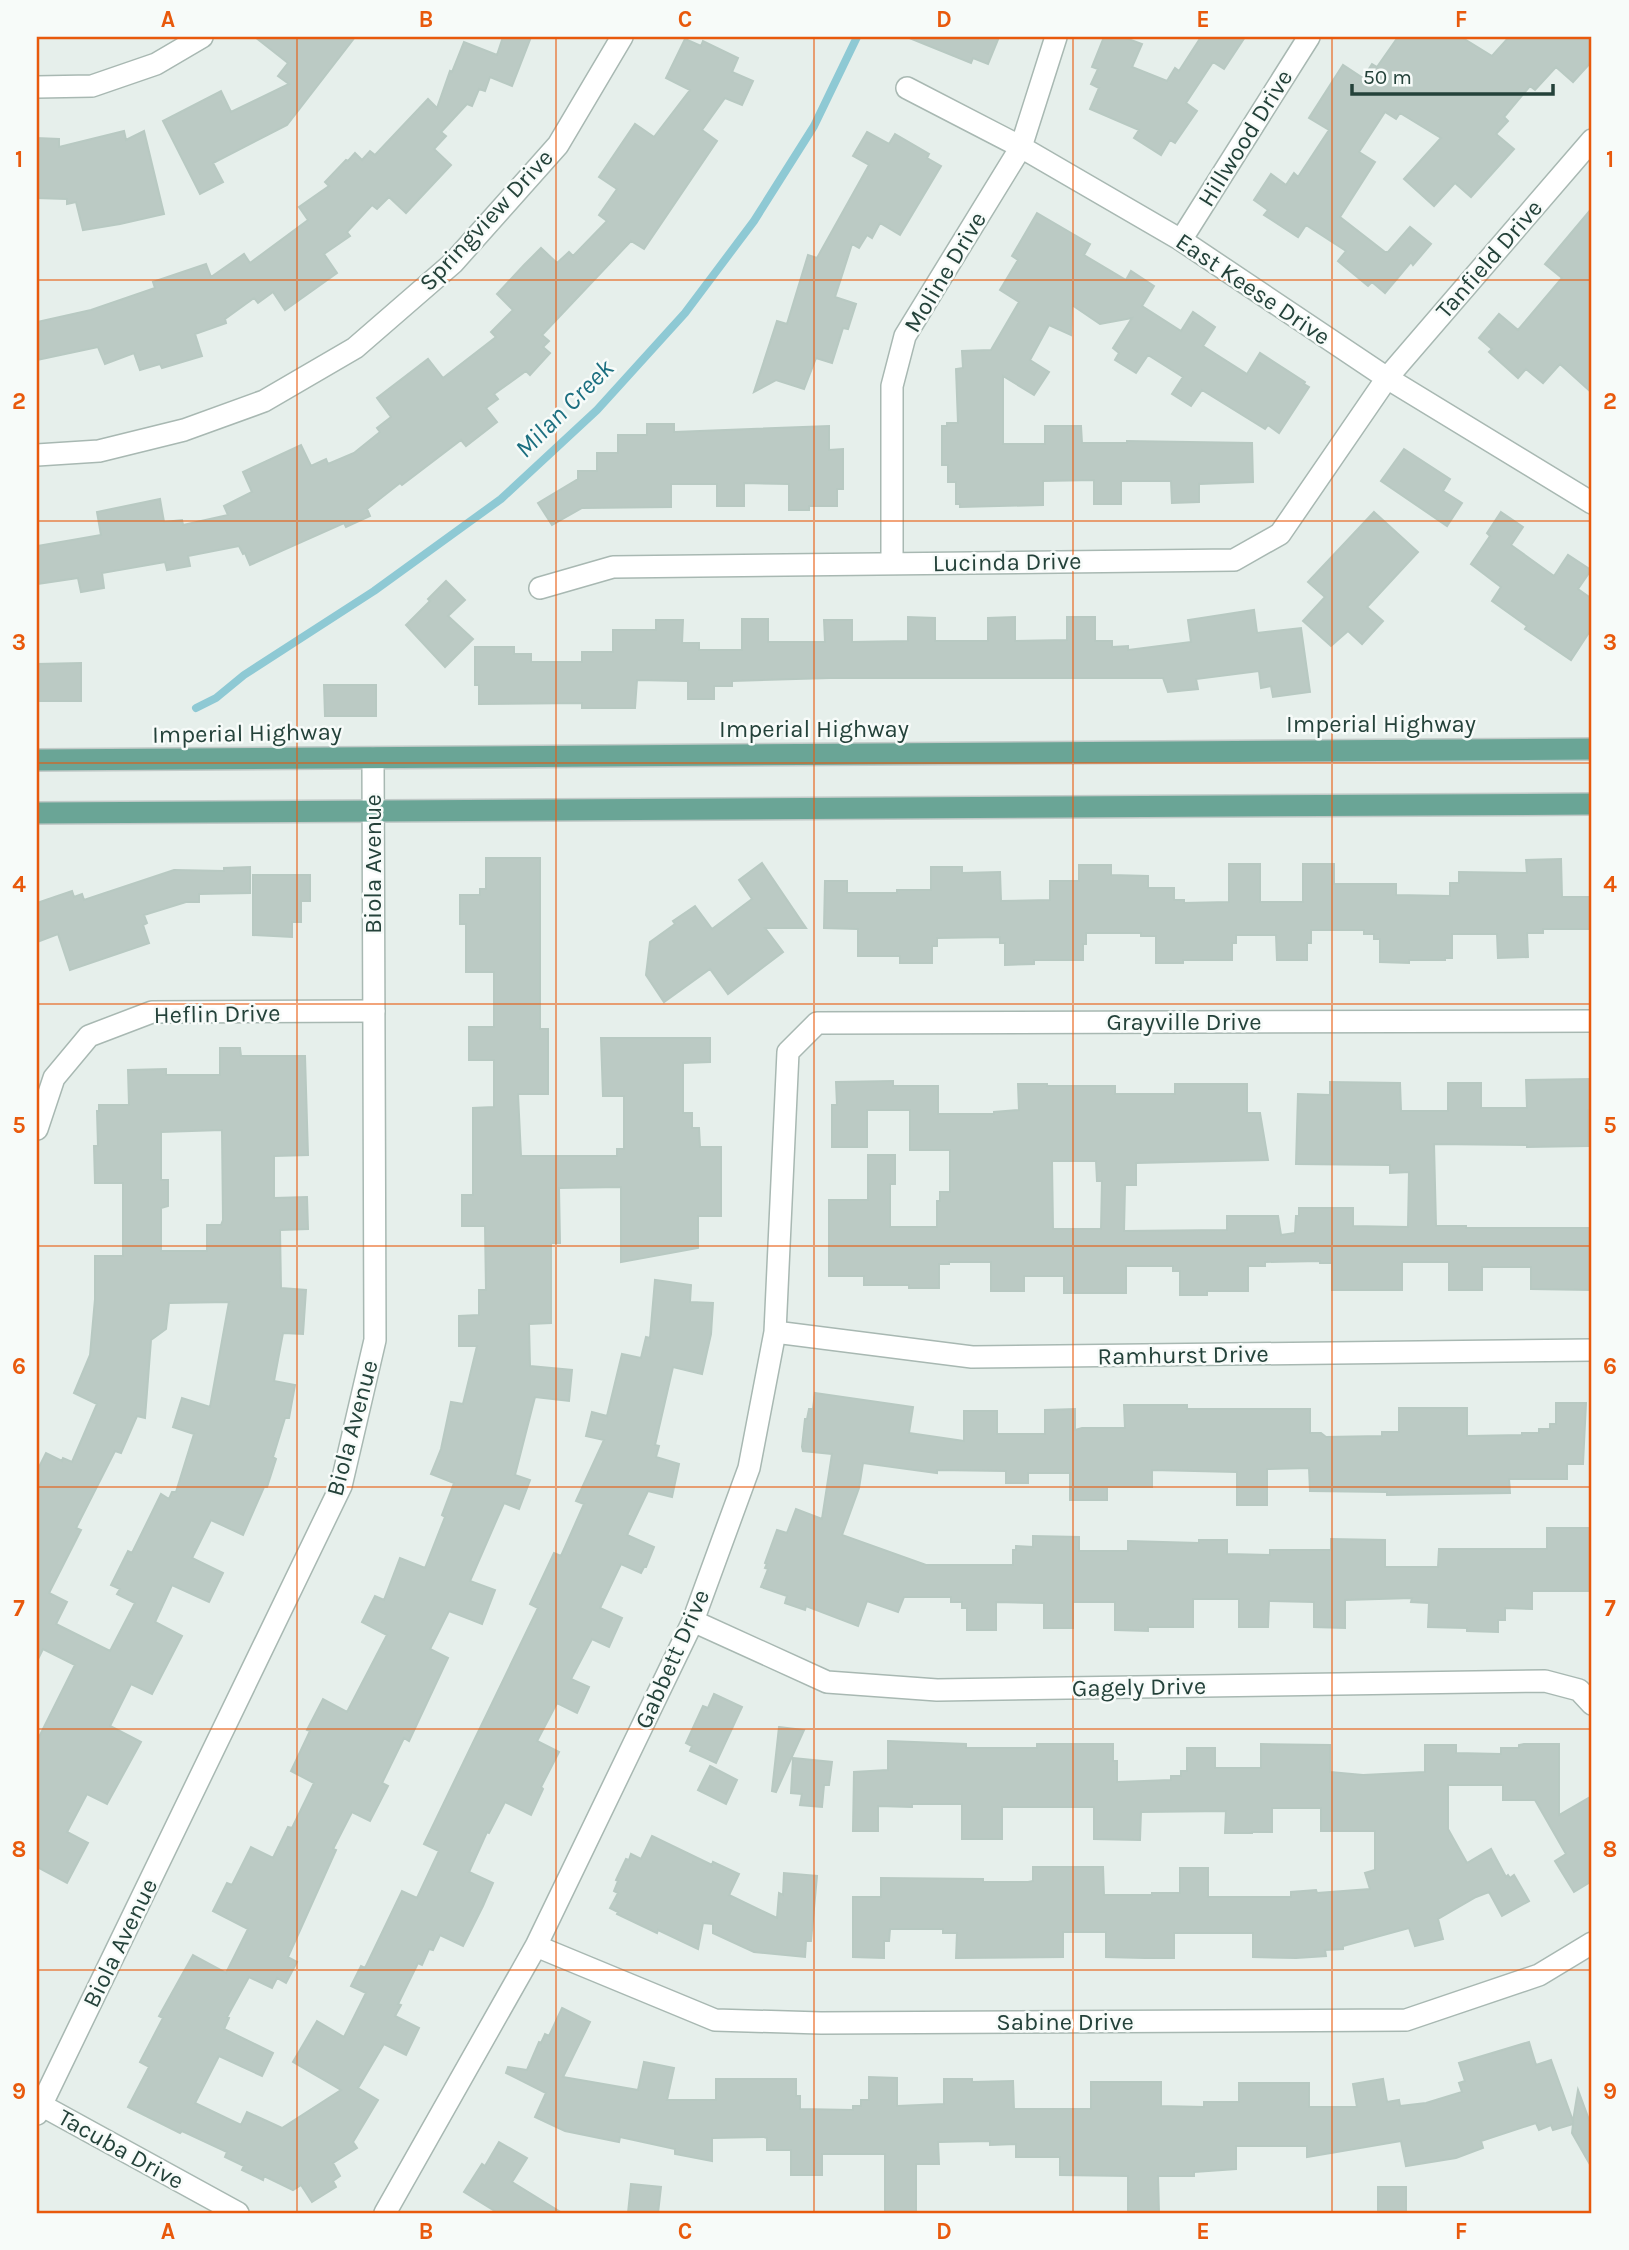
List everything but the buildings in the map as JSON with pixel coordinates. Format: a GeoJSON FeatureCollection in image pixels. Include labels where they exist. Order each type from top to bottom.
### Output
{"type":"FeatureCollection","features":[{"type":"Feature","properties":{"kind":"main road","name":"Imperial Highway"},"geometry":{"type":"LineString","coordinates":[[37,760],[1592,749]]}},
{"type":"Feature","properties":{"kind":"main road"},"geometry":{"type":"LineString","coordinates":[[37,813],[1592,804]]}},
{"type":"Feature","properties":{"kind":"street"},"geometry":{"type":"LineString","coordinates":[[37,87],[92,86],[156,64],[202,37]]}},
{"type":"Feature","properties":{"kind":"street","name":"Springview Drive"},"geometry":{"type":"LineString","coordinates":[[37,455],[99,451],[184,430],[264,401],[355,348],[453,263],[558,145],[622,37]]}},
{"type":"Feature","properties":{"kind":"street","name":"Moline Drive"},"geometry":{"type":"LineString","coordinates":[[892,563],[892,386],[905,336],[1021,147],[1056,37]]}},
{"type":"Feature","properties":{"kind":"street","name":"Hillwood Drive"},"geometry":{"type":"LineString","coordinates":[[1181,240],[1308,37]]}},
{"type":"Feature","properties":{"kind":"street","name":"East Keese Drive"},"geometry":{"type":"LineString","coordinates":[[906,88],[1021,147],[1181,240],[1387,377],[1592,503]]}},
{"type":"Feature","properties":{"kind":"street","name":"Tanfield Drive"},"geometry":{"type":"LineString","coordinates":[[1387,377],[1592,140]]}},
{"type":"Feature","properties":{"kind":"street","name":"Lucinda Drive"},"geometry":{"type":"LineString","coordinates":[[540,588],[613,567],[1234,560],[1280,534],[1387,377]]}},
{"type":"Feature","properties":{"kind":"street","name":"Biola Avenue"},"geometry":{"type":"LineString","coordinates":[[39,2110],[341,1486],[376,1340],[373,758]]}},
{"type":"Feature","properties":{"kind":"street","name":"Heflin Drive"},"geometry":{"type":"LineString","coordinates":[[37,1129],[54,1078],[89,1035],[152,1012],[374,1011]]}},
{"type":"Feature","properties":{"kind":"street","name":"Grayville Drive"},"geometry":{"type":"LineString","coordinates":[[789,1052],[817,1023],[1592,1021]]}},
{"type":"Feature","properties":{"kind":"street","name":"Gabbett Drive"},"geometry":{"type":"LineString","coordinates":[[385,2213],[536,1946],[693,1621],[749,1468],[775,1332],[789,1052]]}},
{"type":"Feature","properties":{"kind":"street","name":"Ramhurst Drive"},"geometry":{"type":"LineString","coordinates":[[775,1332],[972,1357],[1592,1350]]}},
{"type":"Feature","properties":{"kind":"street","name":"Gagely Drive"},"geometry":{"type":"LineString","coordinates":[[693,1621],[827,1682],[937,1689],[1545,1681],[1579,1689],[1592,1704]]}},
{"type":"Feature","properties":{"kind":"street","name":"Sabine Drive"},"geometry":{"type":"LineString","coordinates":[[536,1946],[715,2020],[834,2023],[1406,2020],[1539,1975],[1592,1943]]}},
{"type":"Feature","properties":{"kind":"street","name":"Tacuba Drive"},"geometry":{"type":"LineString","coordinates":[[39,2110],[238,2213]]}},
{"type":"Feature","properties":{"kind":"waterway","name":"Milan Creek"},"geometry":{"type":"LineString","coordinates":[[196,708],[216,698],[244,675],[374,591],[501,499],[597,410],[685,313],[754,221],[814,126],[857,37]]}}]}
